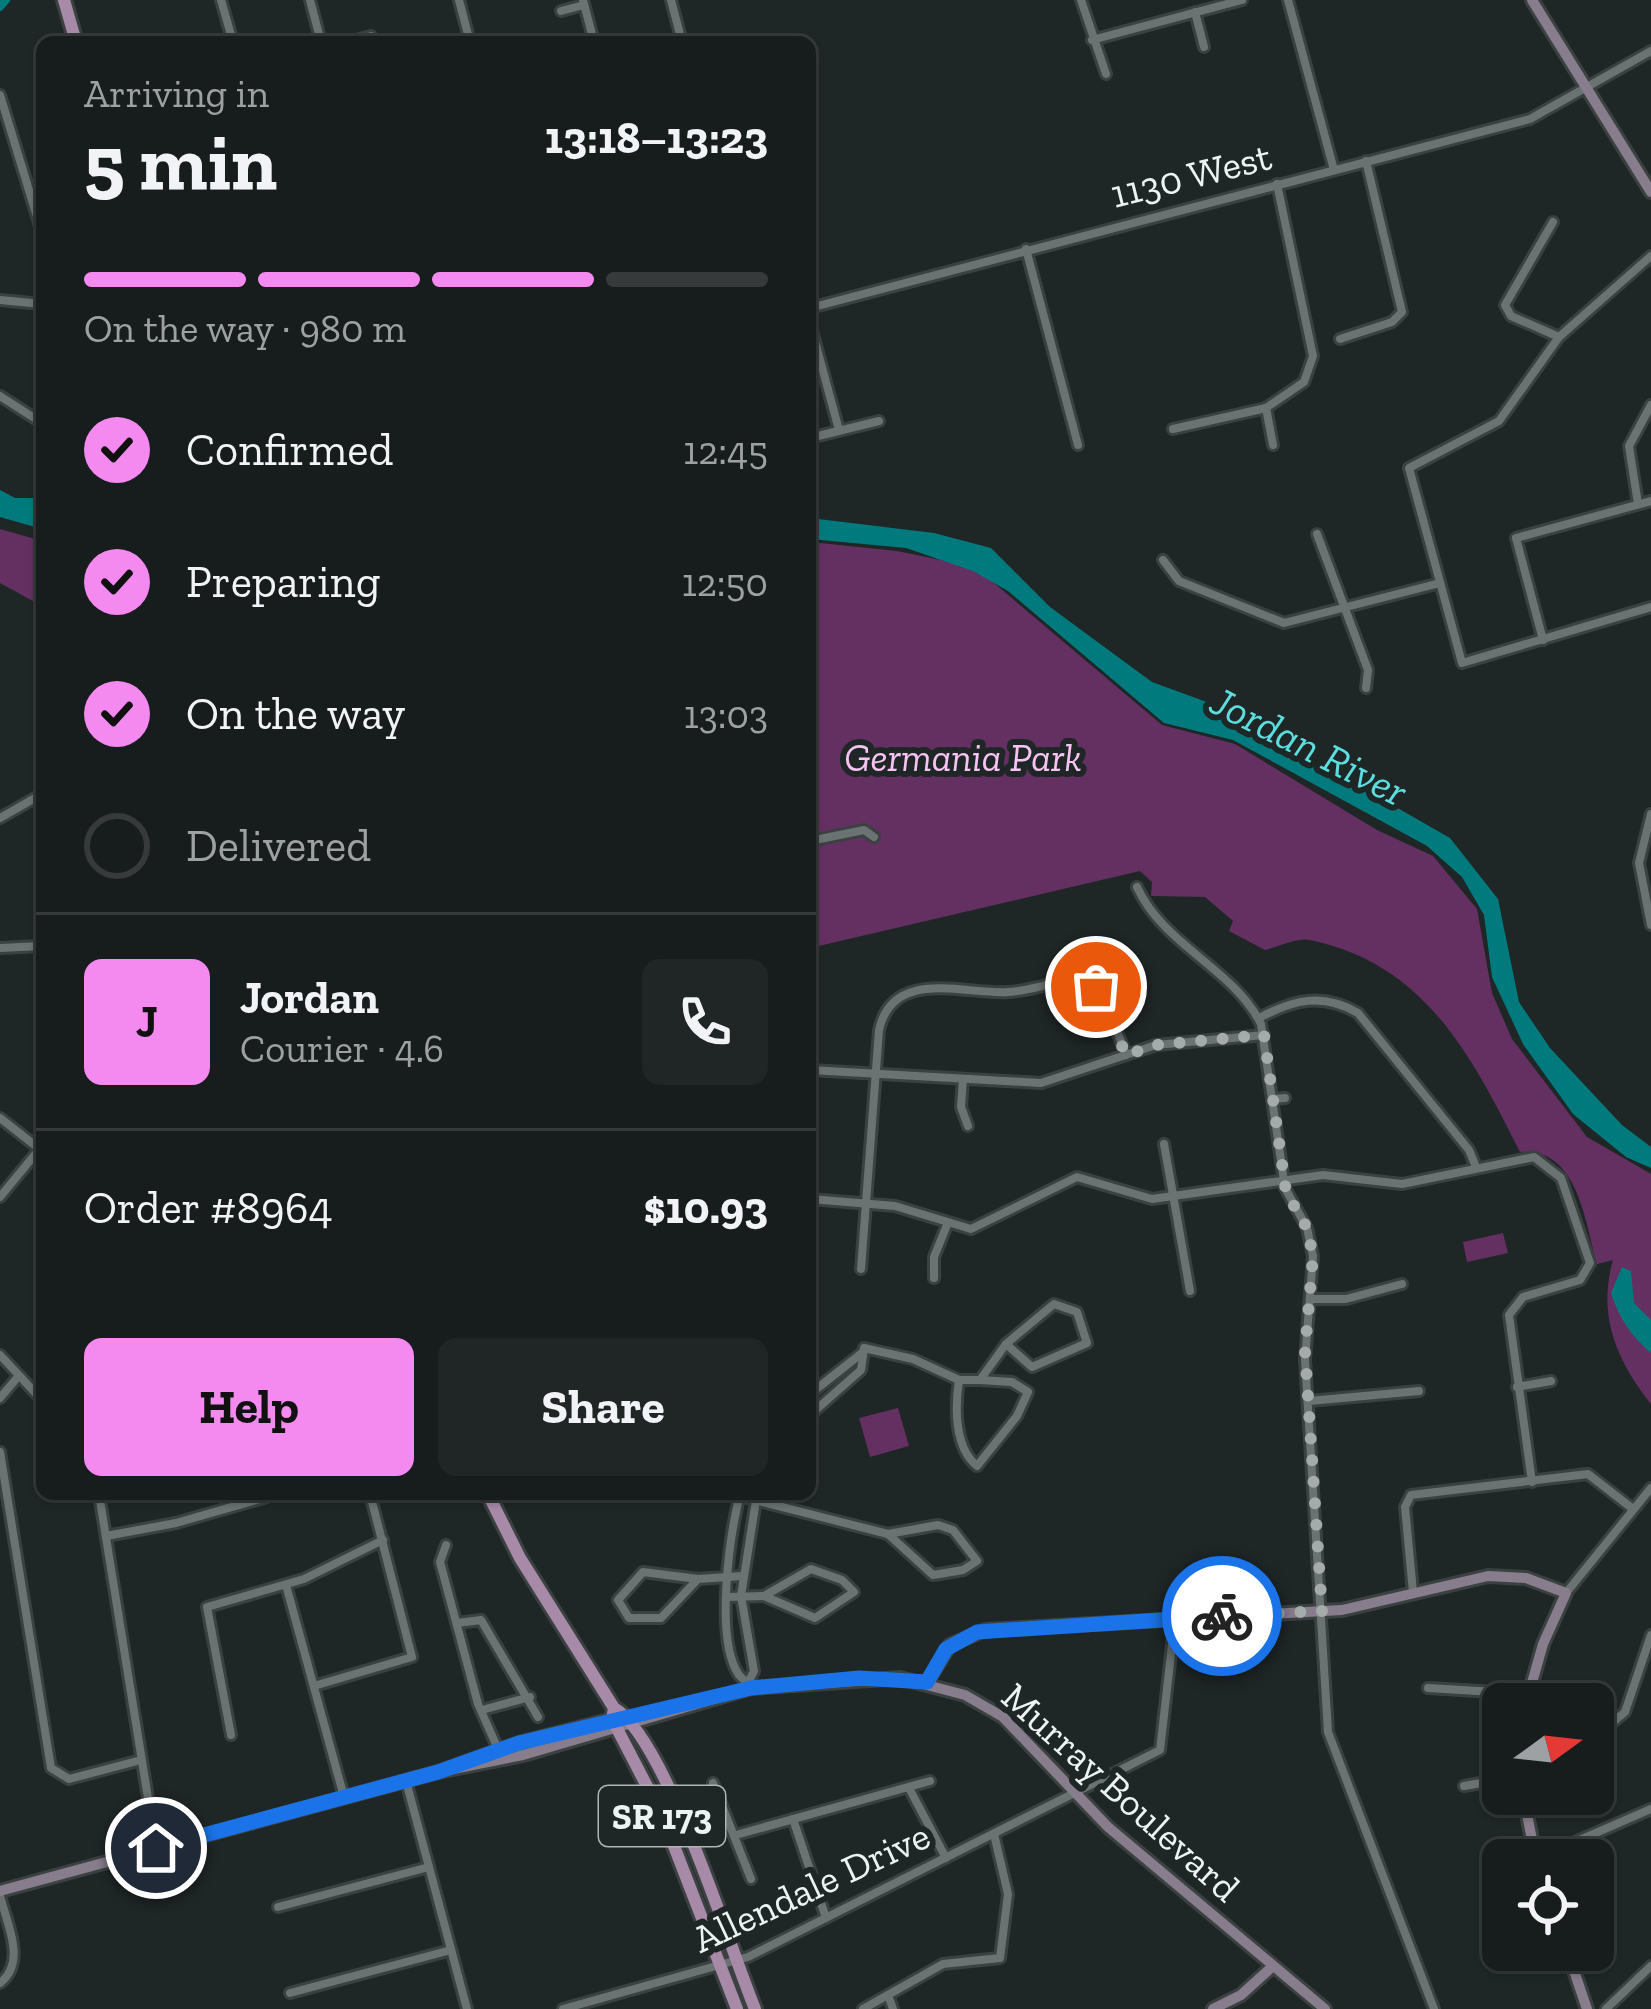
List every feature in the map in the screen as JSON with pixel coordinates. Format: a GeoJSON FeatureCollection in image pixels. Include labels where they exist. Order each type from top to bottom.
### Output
{"type":"FeatureCollection","features":[{"type":"Feature","properties":{"kind":"main road"},"geometry":{"type":"LineString","coordinates":[[64,0],[74,36]]}},
{"type":"Feature","properties":{"kind":"main road"},"geometry":{"type":"LineString","coordinates":[[1532,0],[1582,88],[1651,192]]}},
{"type":"Feature","properties":{"kind":"main road","name":"SR 173"},"geometry":{"type":"LineString","coordinates":[[491,1500],[520,1558],[624,1719],[662,1815],[754,2009]]}},
{"type":"Feature","properties":{"kind":"main road"},"geometry":{"type":"LineString","coordinates":[[927,1682],[946,1649],[977,1632],[1322,1611],[1497,1576],[1567,1593],[1543,1644],[1532,1683]]}},
{"type":"Feature","properties":{"kind":"main road","name":"Murray Boulevard"},"geometry":{"type":"LineString","coordinates":[[624,1719],[750,1684],[859,1678],[927,1682],[1004,1717],[1076,1794],[1325,2009]]}},
{"type":"Feature","properties":{"kind":"main road"},"geometry":{"type":"LineString","coordinates":[[438,1772],[498,1749],[624,1719]]}},
{"type":"Feature","properties":{"kind":"main road"},"geometry":{"type":"LineString","coordinates":[[0,1894],[624,1719]]}},
{"type":"Feature","properties":{"kind":"main road","name":"SR 173"},"geometry":{"type":"LineString","coordinates":[[729,1964],[737,2009]]}},
{"type":"Feature","properties":{"kind":"main road"},"geometry":{"type":"LineString","coordinates":[[1213,2009],[1241,1995],[1273,1966]]}},
{"type":"Feature","properties":{"kind":"main road"},"geometry":{"type":"LineString","coordinates":[[1574,1971],[1587,2009]]}},
{"type":"Feature","properties":{"kind":"street"},"geometry":{"type":"LineString","coordinates":[[221,0],[231,36]]}},
{"type":"Feature","properties":{"kind":"street"},"geometry":{"type":"LineString","coordinates":[[310,0],[319,36]]}},
{"type":"Feature","properties":{"kind":"street"},"geometry":{"type":"LineString","coordinates":[[459,0],[468,36]]}},
{"type":"Feature","properties":{"kind":"street"},"geometry":{"type":"LineString","coordinates":[[670,0],[680,36]]}},
{"type":"Feature","properties":{"kind":"street"},"geometry":{"type":"LineString","coordinates":[[1082,0],[1106,74]]}},
{"type":"Feature","properties":{"kind":"street"},"geometry":{"type":"LineString","coordinates":[[1092,40],[1241,0]]}},
{"type":"Feature","properties":{"kind":"street"},"geometry":{"type":"LineString","coordinates":[[1288,0],[1334,170]]}},
{"type":"Feature","properties":{"kind":"street"},"geometry":{"type":"LineString","coordinates":[[561,11],[583,2],[592,36]]}},
{"type":"Feature","properties":{"kind":"street"},"geometry":{"type":"LineString","coordinates":[[1195,13],[1204,47]]}},
{"type":"Feature","properties":{"kind":"street","name":"1130 West"},"geometry":{"type":"LineString","coordinates":[[816,306],[1530,119],[1651,51]]}},
{"type":"Feature","properties":{"kind":"street"},"geometry":{"type":"LineString","coordinates":[[0,95],[36,213]]}},
{"type":"Feature","properties":{"kind":"street"},"geometry":{"type":"LineString","coordinates":[[1340,339],[1392,322],[1402,312],[1366,161]]}},
{"type":"Feature","properties":{"kind":"street"},"geometry":{"type":"LineString","coordinates":[[1173,429],[1266,408],[1306,378],[1313,362],[1277,184]]}},
{"type":"Feature","properties":{"kind":"street"},"geometry":{"type":"LineString","coordinates":[[1553,222],[1505,305],[1511,316],[1559,337]]}},
{"type":"Feature","properties":{"kind":"street"},"geometry":{"type":"LineString","coordinates":[[1026,249],[1078,445]]}},
{"type":"Feature","properties":{"kind":"street"},"geometry":{"type":"LineString","coordinates":[[1651,256],[1559,337],[1499,421],[1409,468],[1462,663],[1651,607]]}},
{"type":"Feature","properties":{"kind":"street"},"geometry":{"type":"LineString","coordinates":[[0,300],[36,303]]}},
{"type":"Feature","properties":{"kind":"street"},"geometry":{"type":"LineString","coordinates":[[816,345],[839,430]]}},
{"type":"Feature","properties":{"kind":"street"},"geometry":{"type":"LineString","coordinates":[[0,396],[36,419]]}},
{"type":"Feature","properties":{"kind":"street"},"geometry":{"type":"LineString","coordinates":[[1638,504],[1629,446],[1651,405]]}},
{"type":"Feature","properties":{"kind":"street"},"geometry":{"type":"LineString","coordinates":[[1266,408],[1273,445]]}},
{"type":"Feature","properties":{"kind":"street"},"geometry":{"type":"LineString","coordinates":[[816,436],[879,421]]}},
{"type":"Feature","properties":{"kind":"street"},"geometry":{"type":"LineString","coordinates":[[1543,640],[1516,538],[1651,501]]}},
{"type":"Feature","properties":{"kind":"street"},"geometry":{"type":"LineString","coordinates":[[1317,534],[1368,670],[1366,688]]}},
{"type":"Feature","properties":{"kind":"street"},"geometry":{"type":"LineString","coordinates":[[1163,560],[1179,580],[1262,618],[1299,621],[1440,583]]}},
{"type":"Feature","properties":{"kind":"street"},"geometry":{"type":"LineString","coordinates":[[0,818],[36,797]]}},
{"type":"Feature","properties":{"kind":"street"},"geometry":{"type":"LineString","coordinates":[[1650,925],[1639,863],[1651,814]]}},
{"type":"Feature","properties":{"kind":"street"},"geometry":{"type":"LineString","coordinates":[[816,841],[864,830],[874,837]]}},
{"type":"Feature","properties":{"kind":"street"},"geometry":{"type":"LineString","coordinates":[[1137,887],[1156,921],[1258,1018],[1264,1035],[1284,1181],[1310,1239],[1313,1299],[1305,1351],[1329,1735],[1434,2009]]}},
{"type":"Feature","properties":{"kind":"street"},"geometry":{"type":"LineString","coordinates":[[0,948],[36,946]]}},
{"type":"Feature","properties":{"kind":"street"},"geometry":{"type":"LineString","coordinates":[[861,1269],[875,1073],[885,1013],[904,996],[931,986],[1009,992],[1086,982],[1105,998],[1126,1055]]}},
{"type":"Feature","properties":{"kind":"street"},"geometry":{"type":"LineString","coordinates":[[1258,1018],[1310,999],[1334,1002],[1358,1013],[1469,1150],[1476,1167]]}},
{"type":"Feature","properties":{"kind":"street"},"geometry":{"type":"LineString","coordinates":[[816,1070],[1041,1083],[1156,1045],[1264,1035]]}},
{"type":"Feature","properties":{"kind":"street"},"geometry":{"type":"LineString","coordinates":[[963,1078],[961,1107],[968,1126]]}},
{"type":"Feature","properties":{"kind":"street"},"geometry":{"type":"LineString","coordinates":[[1273,1100],[1285,1098]]}},
{"type":"Feature","properties":{"kind":"street"},"geometry":{"type":"LineString","coordinates":[[0,1118],[36,1145]]}},
{"type":"Feature","properties":{"kind":"street"},"geometry":{"type":"LineString","coordinates":[[1164,1144],[1190,1291]]}},
{"type":"Feature","properties":{"kind":"street"},"geometry":{"type":"LineString","coordinates":[[0,1197],[36,1155]]}},
{"type":"Feature","properties":{"kind":"street"},"geometry":{"type":"LineString","coordinates":[[816,1199],[903,1208],[970,1229],[988,1225],[1072,1178],[1097,1179],[1142,1198],[1346,1174],[1396,1184],[1529,1156],[1550,1165],[1564,1183],[1590,1263],[1580,1280],[1532,1293],[1513,1306],[1508,1328],[1532,1482]]}},
{"type":"Feature","properties":{"kind":"street"},"geometry":{"type":"LineString","coordinates":[[934,1278],[934,1257],[947,1225]]}},
{"type":"Feature","properties":{"kind":"street"},"geometry":{"type":"LineString","coordinates":[[1313,1299],[1341,1300],[1402,1284]]}},
{"type":"Feature","properties":{"kind":"street"},"geometry":{"type":"LineString","coordinates":[[980,1380],[982,1370],[1034,1315],[1059,1304],[1077,1312],[1087,1343],[1032,1367],[1006,1345]]}},
{"type":"Feature","properties":{"kind":"street"},"geometry":{"type":"LineString","coordinates":[[816,1389],[863,1351],[913,1359],[959,1379],[1012,1382],[1028,1392],[1017,1416],[977,1466],[968,1457],[956,1416],[959,1379]]}},
{"type":"Feature","properties":{"kind":"street"},"geometry":{"type":"LineString","coordinates":[[816,1410],[858,1374],[865,1364],[863,1351]]}},
{"type":"Feature","properties":{"kind":"street"},"geometry":{"type":"LineString","coordinates":[[0,1355],[36,1395]]}},
{"type":"Feature","properties":{"kind":"street"},"geometry":{"type":"LineString","coordinates":[[0,1398],[17,1378]]}},
{"type":"Feature","properties":{"kind":"street"},"geometry":{"type":"LineString","coordinates":[[1517,1387],[1551,1381]]}},
{"type":"Feature","properties":{"kind":"street"},"geometry":{"type":"LineString","coordinates":[[1309,1401],[1419,1391]]}},
{"type":"Feature","properties":{"kind":"street"},"geometry":{"type":"LineString","coordinates":[[0,1453],[51,1768],[69,1779],[141,1760]]}},
{"type":"Feature","properties":{"kind":"street"},"geometry":{"type":"LineString","coordinates":[[1413,1592],[1408,1496],[1593,1476],[1633,1509]]}},
{"type":"Feature","properties":{"kind":"street"},"geometry":{"type":"LineString","coordinates":[[1567,1593],[1651,1488]]}},
{"type":"Feature","properties":{"kind":"street"},"geometry":{"type":"LineString","coordinates":[[100,1500],[156,1848]]}},
{"type":"Feature","properties":{"kind":"street"},"geometry":{"type":"LineString","coordinates":[[106,1536],[176,1523],[256,1500]]}},
{"type":"Feature","properties":{"kind":"street"},"geometry":{"type":"LineString","coordinates":[[314,1686],[412,1657],[372,1500]]}},
{"type":"Feature","properties":{"kind":"street"},"geometry":{"type":"LineString","coordinates":[[739,1500],[726,1597],[739,1675],[750,1684],[754,1672],[741,1596],[755,1500]]}},
{"type":"Feature","properties":{"kind":"street"},"geometry":{"type":"LineString","coordinates":[[767,1500],[888,1534],[946,1526],[970,1547],[977,1561],[963,1570],[933,1575],[888,1534]]}},
{"type":"Feature","properties":{"kind":"street"},"geometry":{"type":"LineString","coordinates":[[231,1736],[206,1607],[286,1585],[383,1540]]}},
{"type":"Feature","properties":{"kind":"street"},"geometry":{"type":"LineString","coordinates":[[446,1545],[440,1562],[482,1710],[498,1749]]}},
{"type":"Feature","properties":{"kind":"street"},"geometry":{"type":"LineString","coordinates":[[726,1597],[764,1596],[815,1618],[854,1592],[842,1580],[812,1569],[764,1596]]}},
{"type":"Feature","properties":{"kind":"street"},"geometry":{"type":"LineString","coordinates":[[698,1580],[661,1618],[629,1618],[618,1606],[620,1593],[643,1572],[698,1580],[742,1576]]}},
{"type":"Feature","properties":{"kind":"street"},"geometry":{"type":"LineString","coordinates":[[286,1585],[344,1797]]}},
{"type":"Feature","properties":{"kind":"street","name":"Allendale Drive"},"geometry":{"type":"LineString","coordinates":[[563,2009],[729,1964],[1160,1750],[1175,1619]]}},
{"type":"Feature","properties":{"kind":"street"},"geometry":{"type":"LineString","coordinates":[[457,1623],[481,1620],[538,1717]]}},
{"type":"Feature","properties":{"kind":"street"},"geometry":{"type":"LineString","coordinates":[[1614,1721],[1625,1712],[1651,1635]]}},
{"type":"Feature","properties":{"kind":"street"},"geometry":{"type":"LineString","coordinates":[[1428,1688],[1482,1694]]}},
{"type":"Feature","properties":{"kind":"street"},"geometry":{"type":"LineString","coordinates":[[482,1710],[530,1697]]}},
{"type":"Feature","properties":{"kind":"street"},"geometry":{"type":"LineString","coordinates":[[406,1781],[467,2009]]}},
{"type":"Feature","properties":{"kind":"street"},"geometry":{"type":"LineString","coordinates":[[736,1835],[930,1781]]}},
{"type":"Feature","properties":{"kind":"street"},"geometry":{"type":"LineString","coordinates":[[713,1783],[751,1879]]}},
{"type":"Feature","properties":{"kind":"street"},"geometry":{"type":"LineString","coordinates":[[1464,1786],[1482,1787]]}},
{"type":"Feature","properties":{"kind":"street"},"geometry":{"type":"LineString","coordinates":[[908,1788],[946,1858]]}},
{"type":"Feature","properties":{"kind":"street"},"geometry":{"type":"LineString","coordinates":[[1582,1839],[1651,1809]]}},
{"type":"Feature","properties":{"kind":"street"},"geometry":{"type":"LineString","coordinates":[[793,1820],[826,1918]]}},
{"type":"Feature","properties":{"kind":"street"},"geometry":{"type":"LineString","coordinates":[[863,2009],[943,1964],[1000,1958],[1008,1894],[994,1834]]}},
{"type":"Feature","properties":{"kind":"street"},"geometry":{"type":"LineString","coordinates":[[278,1907],[429,1867]]}},
{"type":"Feature","properties":{"kind":"street"},"geometry":{"type":"LineString","coordinates":[[0,1894],[15,1956],[11,1971],[0,1983]]}},
{"type":"Feature","properties":{"kind":"street"},"geometry":{"type":"LineString","coordinates":[[290,1993],[451,1950]]}},
{"type":"Feature","properties":{"kind":"street"},"geometry":{"type":"LineString","coordinates":[[1606,2009],[1651,1966]]}},
{"type":"Feature","properties":{"kind":"street"},"geometry":{"type":"LineString","coordinates":[[888,1995],[893,2009]]}},
{"type":"Feature","properties":{"kind":"green space"},"geometry":{"type":"Polygon","coordinates":[[[0,529],[36,539],[36,603],[0,583],[0,529]]]}},
{"type":"Feature","properties":{"kind":"green space","name":"Germania Park"},"geometry":{"type":"Polygon","coordinates":[[[816,543],[897,551],[975,567],[1162,725],[1235,744],[1377,830],[1433,856],[1477,909],[1492,993],[1512,1039],[1587,1137],[1651,1174],[1651,1404],[1628,1371],[1613,1337],[1607,1300],[1613,1260],[1597,1264],[1576,1190],[1555,1161],[1520,1152],[1483,1082],[1440,1019],[1385,970],[1350,952],[1310,940],[1265,950],[1229,931],[1233,921],[1205,897],[1151,896],[1152,882],[1140,871],[816,947],[816,543]]]}},
{"type":"Feature","properties":{"kind":"green space"},"geometry":{"type":"Polygon","coordinates":[[[1503,1233],[1508,1253],[1467,1262],[1463,1242],[1503,1233]]]}},
{"type":"Feature","properties":{"kind":"green space"},"geometry":{"type":"Polygon","coordinates":[[[898,1408],[909,1446],[870,1457],[859,1418],[898,1408]]]}},
{"type":"Feature","properties":{"kind":"water"},"geometry":{"type":"Polygon","coordinates":[[[0,490],[15,498],[36,498],[36,527],[0,517],[0,490]]]}},
{"type":"Feature","properties":{"kind":"water"},"geometry":{"type":"Polygon","coordinates":[[[816,519],[934,533],[991,548],[1050,607],[1152,682],[1223,708],[1450,838],[1498,899],[1519,1002],[1550,1048],[1622,1125],[1651,1147],[1651,1168],[1626,1157],[1573,1114],[1523,1044],[1492,977],[1484,915],[1462,877],[1427,846],[1233,740],[1164,723],[1008,591],[973,571],[906,548],[816,540],[816,519]]]}},
{"type":"Feature","properties":{"kind":"water"},"geometry":{"type":"Polygon","coordinates":[[[1622,1267],[1631,1271],[1634,1303],[1651,1320],[1651,1353],[1627,1326],[1611,1293],[1622,1267]]]}},
{"type":"Feature","properties":{"kind":"waterway"},"geometry":{"type":"LineString","coordinates":[[0,7],[6,0]]}},
{"type":"Feature","properties":{"kind":"way so far"},"geometry":{"type":"LineString","coordinates":[[1096,987],[1105,998],[1126,1055],[1156,1045],[1264,1035],[1286,1192],[1310,1239],[1314,1285],[1305,1351],[1322,1611],[1222,1616]]}},
{"type":"Feature","properties":{"kind":"route"},"geometry":{"type":"LineString","coordinates":[[156,1848],[438,1772],[441,1767],[519,1743],[751,1688],[859,1678],[927,1682],[946,1649],[977,1632],[1222,1616]]}},
{"type":"Feature","properties":{"kind":"water label","name":"Jordan River"},"geometry":{"type":"Point","coordinates":[1309,746]}}]}
